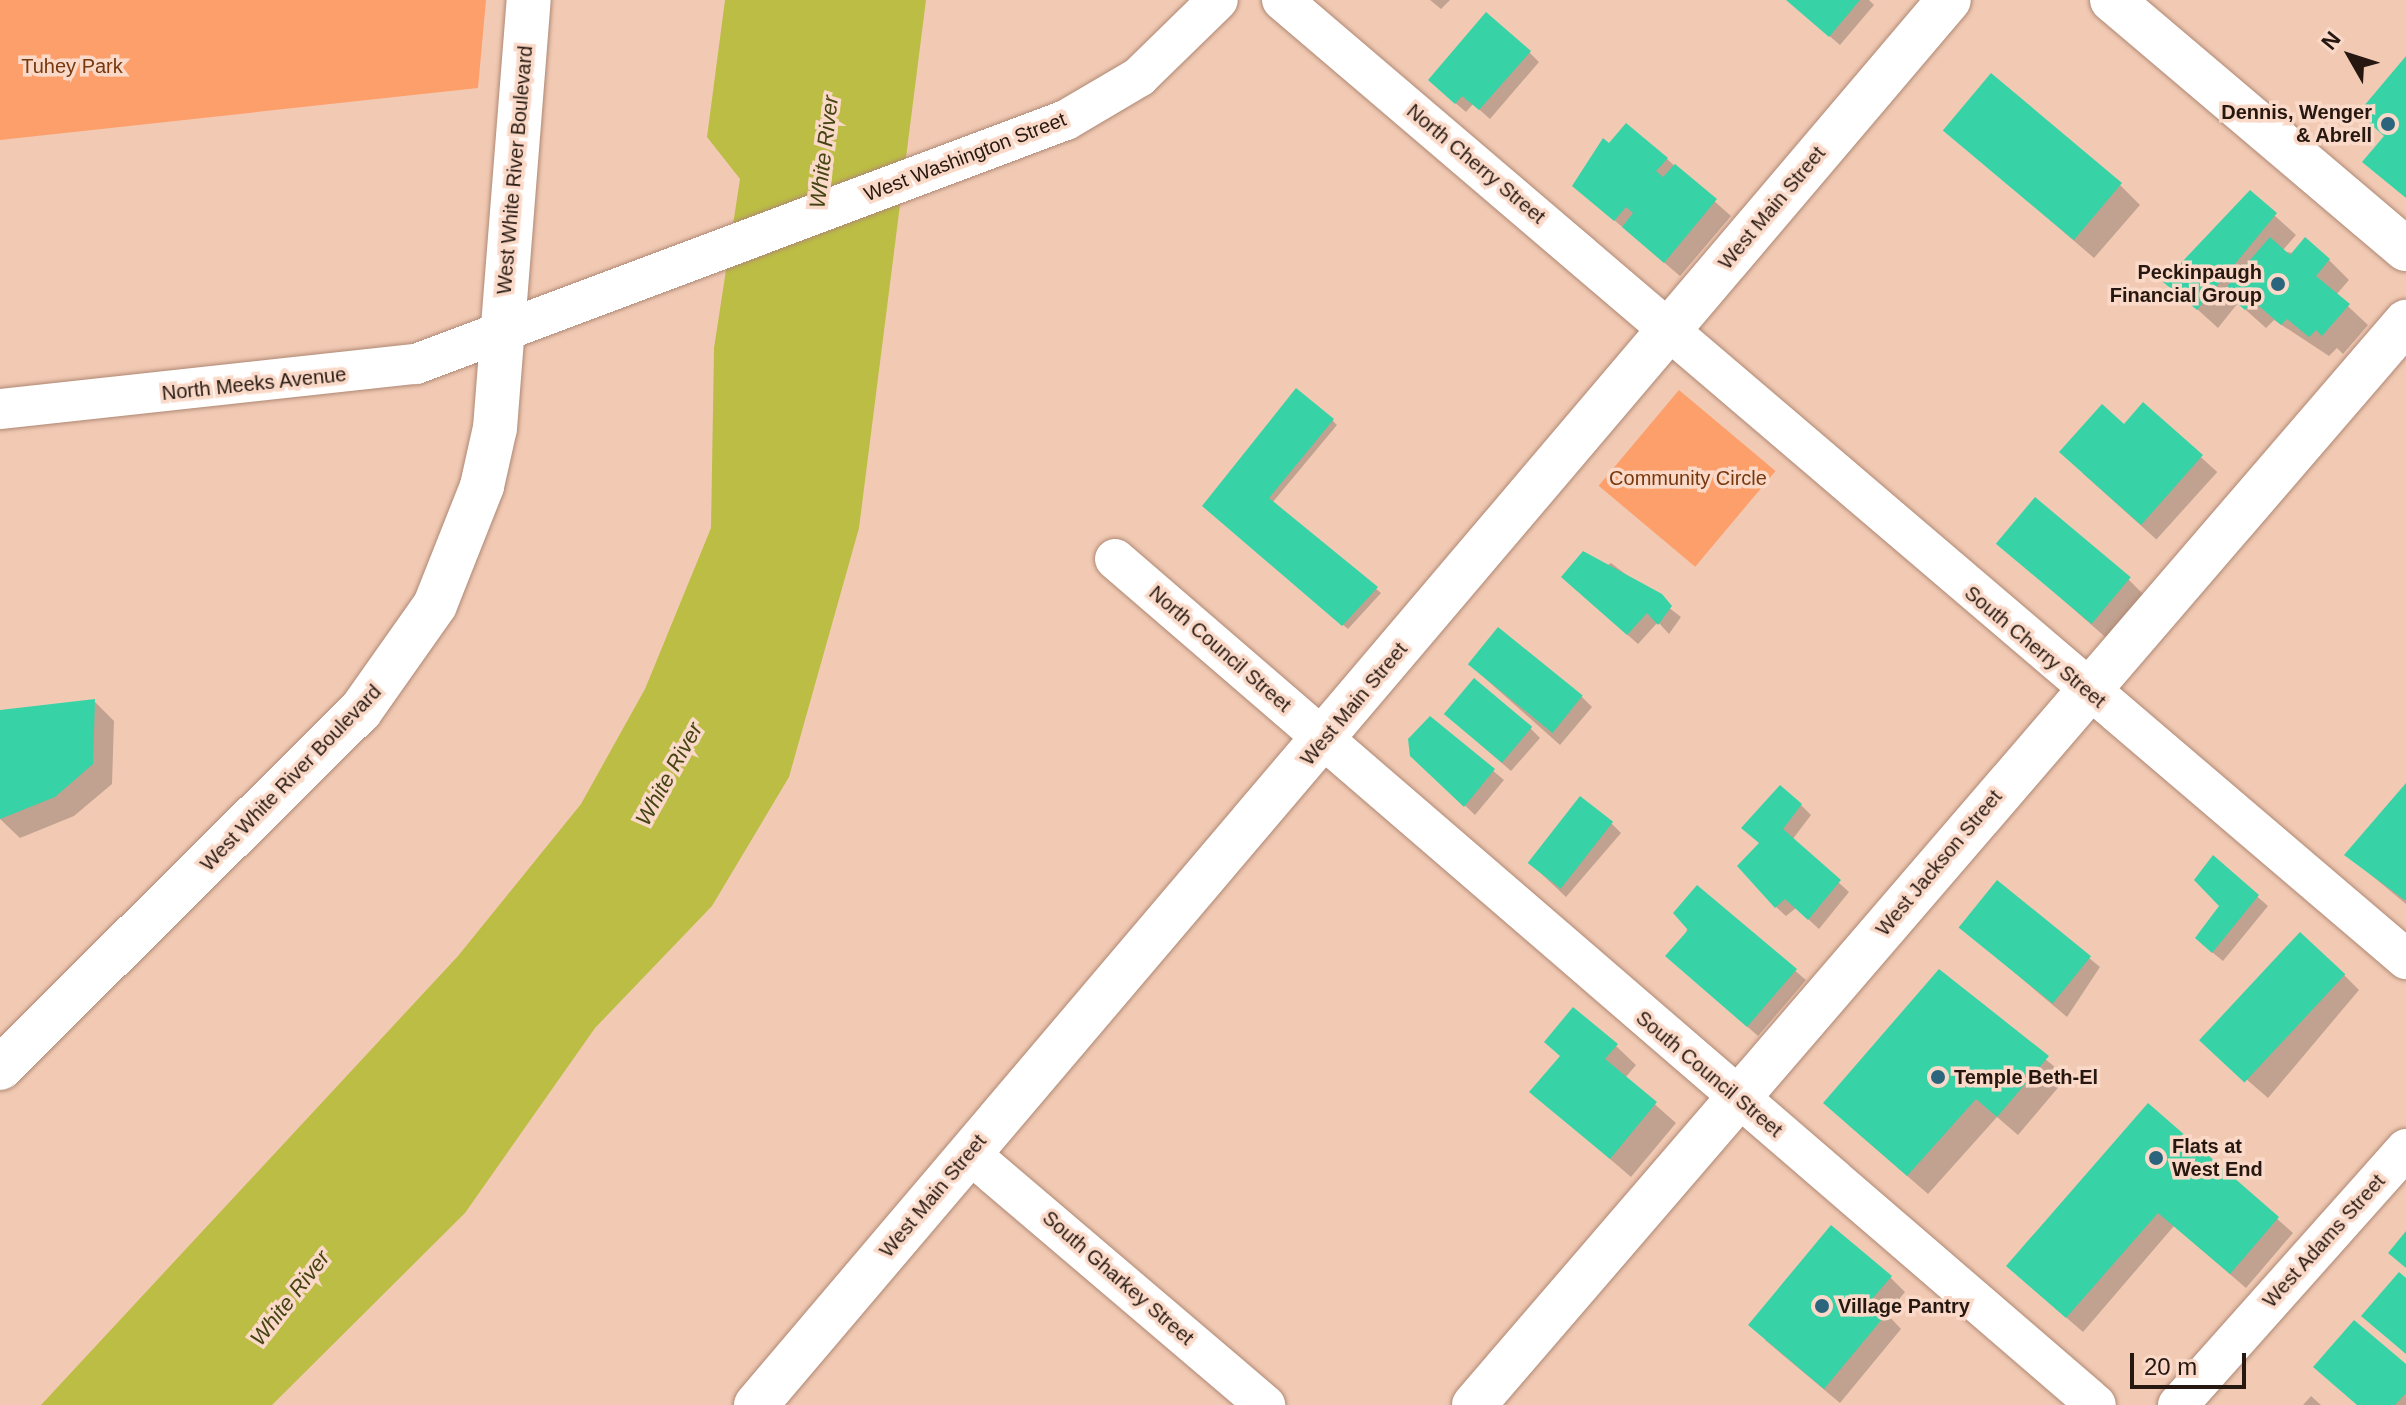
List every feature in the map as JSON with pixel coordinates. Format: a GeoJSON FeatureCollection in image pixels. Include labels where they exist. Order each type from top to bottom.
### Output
{"type":"FeatureCollection","features":[{"type":"Feature","properties":{"kind":"main road","name":"West White River Boulevard"},"geometry":{"type":"LineString","coordinates":[[0,1068],[273,802],[398,663],[435,605],[482,486],[495,428],[529,0]]}},
{"type":"Feature","properties":{"kind":"main road","name":"West Main Street"},"geometry":{"type":"LineString","coordinates":[[756,1405],[1325,740],[1949,0]]}},
{"type":"Feature","properties":{"kind":"main road"},"geometry":{"type":"LineString","coordinates":[[2112,0],[2406,249]]}},
{"type":"Feature","properties":{"kind":"main road","name":"West Jackson Street"},"geometry":{"type":"LineString","coordinates":[[1474,1405],[2406,322]]}},
{"type":"Feature","properties":{"kind":"street","name":"West Washington Street"},"geometry":{"type":"LineString","coordinates":[[502,331],[1066,120],[1139,77],[1218,0]]}},
{"type":"Feature","properties":{"kind":"street","name":"North Cherry Street"},"geometry":{"type":"LineString","coordinates":[[1282,0],[1668,330]]}},
{"type":"Feature","properties":{"kind":"street","name":"South Cherry Street"},"geometry":{"type":"LineString","coordinates":[[1668,330],[2087,691],[2406,959]]}},
{"type":"Feature","properties":{"kind":"street","name":"North Meeks Avenue"},"geometry":{"type":"LineString","coordinates":[[0,409],[416,364],[502,331]]}},
{"type":"Feature","properties":{"kind":"street","name":"North Council Street"},"geometry":{"type":"LineString","coordinates":[[1115,559],[1325,740]]}},
{"type":"Feature","properties":{"kind":"street","name":"South Council Street"},"geometry":{"type":"LineString","coordinates":[[1325,740],[1738,1100],[2096,1405]]}},
{"type":"Feature","properties":{"kind":"street","name":"West Adams Street"},"geometry":{"type":"LineString","coordinates":[[2178,1405],[2406,1149]]}},
{"type":"Feature","properties":{"kind":"street","name":"South Gharkey Street"},"geometry":{"type":"LineString","coordinates":[[969,1153],[1265,1405]]}},
{"type":"Feature","properties":{"kind":"green space","name":"Tuhey Park"},"geometry":{"type":"Polygon","coordinates":[[[0,0],[486,0],[478,88],[0,140],[0,0]]]}},
{"type":"Feature","properties":{"kind":"green space","name":"Community Circle"},"geometry":{"type":"Polygon","coordinates":[[[1679,390],[1776,471],[1695,567],[1599,486],[1679,390]]]}},
{"type":"Feature","properties":{"kind":"water","name":"White River"},"geometry":{"type":"Polygon","coordinates":[[[725,0],[926,0],[859,528],[789,777],[712,906],[595,1028],[465,1213],[272,1405],[41,1405],[458,956],[581,804],[645,689],[711,528],[714,348],[740,179],[707,137],[725,0]]]}},
{"type":"Feature","properties":{"kind":"building"},"geometry":{"type":"Polygon","coordinates":[[[1786,0],[1860,0],[1829,37],[1786,0]]]}},
{"type":"Feature","properties":{"kind":"building"},"geometry":{"type":"Polygon","coordinates":[[[1486,12],[1531,51],[1479,110],[1462,96],[1455,104],[1428,80],[1486,12]]]}},
{"type":"Feature","properties":{"kind":"building","name":"Dennis, Wenger & Abrell"},"geometry":{"type":"Polygon","coordinates":[[[2406,56],[2406,198],[2362,162],[2384,136],[2358,113],[2406,56]]]}},
{"type":"Feature","properties":{"kind":"building"},"geometry":{"type":"Polygon","coordinates":[[[1991,73],[2122,183],[2074,240],[1943,130],[1991,73]]]}},
{"type":"Feature","properties":{"kind":"building"},"geometry":{"type":"Polygon","coordinates":[[[1626,123],[1668,158],[1656,171],[1663,177],[1675,164],[1717,199],[1664,263],[1622,227],[1633,213],[1626,207],[1614,221],[1572,186],[1603,138],[1609,143],[1626,123]]]}},
{"type":"Feature","properties":{"kind":"building","name":"Peckinpaugh Financial Group"},"geometry":{"type":"Polygon","coordinates":[[[2250,190],[2277,213],[2197,310],[2163,282],[2250,190]]]}},
{"type":"Feature","properties":{"kind":"building","name":"Peckinpaugh Financial Group"},"geometry":{"type":"Polygon","coordinates":[[[2270,237],[2290,255],[2305,237],[2330,259],[2316,276],[2350,304],[2322,336],[2316,330],[2309,337],[2287,319],[2281,325],[2253,301],[2245,310],[2223,291],[2270,237]]]}},
{"type":"Feature","properties":{"kind":"building"},"geometry":{"type":"Polygon","coordinates":[[[1296,388],[1334,419],[1269,498],[1378,587],[1342,626],[1202,506],[1296,388]]]}},
{"type":"Feature","properties":{"kind":"building"},"geometry":{"type":"Polygon","coordinates":[[[2143,402],[2203,455],[2141,525],[2059,452],[2102,404],[2124,424],[2143,402]]]}},
{"type":"Feature","properties":{"kind":"building"},"geometry":{"type":"Polygon","coordinates":[[[2035,497],[2131,577],[2092,624],[1996,544],[2035,497]]]}},
{"type":"Feature","properties":{"kind":"building"},"geometry":{"type":"Polygon","coordinates":[[[1583,551],[1662,594],[1672,606],[1658,625],[1647,613],[1627,635],[1561,577],[1583,551]]]}},
{"type":"Feature","properties":{"kind":"building"},"geometry":{"type":"Polygon","coordinates":[[[1498,627],[1583,696],[1553,733],[1468,664],[1498,627]]]}},
{"type":"Feature","properties":{"kind":"building"},"geometry":{"type":"Polygon","coordinates":[[[1474,678],[1532,727],[1502,763],[1444,714],[1474,678]]]}},
{"type":"Feature","properties":{"kind":"building"},"geometry":{"type":"Polygon","coordinates":[[[95,699],[93,764],[55,797],[0,819],[0,710],[95,699]]]}},
{"type":"Feature","properties":{"kind":"building"},"geometry":{"type":"Polygon","coordinates":[[[1430,716],[1495,769],[1464,807],[1410,756],[1408,739],[1430,716]]]}},
{"type":"Feature","properties":{"kind":"building"},"geometry":{"type":"Polygon","coordinates":[[[2406,783],[2406,901],[2344,855],[2406,783]]]}},
{"type":"Feature","properties":{"kind":"building"},"geometry":{"type":"Polygon","coordinates":[[[1780,785],[1802,804],[1783,829],[1841,880],[1808,920],[1785,899],[1775,908],[1737,866],[1759,843],[1741,828],[1780,785]]]}},
{"type":"Feature","properties":{"kind":"building"},"geometry":{"type":"Polygon","coordinates":[[[1580,796],[1613,822],[1561,889],[1528,863],[1580,796]]]}},
{"type":"Feature","properties":{"kind":"building"},"geometry":{"type":"Polygon","coordinates":[[[2213,855],[2259,895],[2212,953],[2195,938],[2219,906],[2194,880],[2213,855]]]}},
{"type":"Feature","properties":{"kind":"building"},"geometry":{"type":"Polygon","coordinates":[[[1997,880],[2091,956],[2053,1004],[1959,927],[1997,880]]]}},
{"type":"Feature","properties":{"kind":"building"},"geometry":{"type":"Polygon","coordinates":[[[1697,885],[1797,969],[1747,1027],[1665,956],[1688,930],[1673,913],[1697,885]]]}},
{"type":"Feature","properties":{"kind":"building"},"geometry":{"type":"Polygon","coordinates":[[[2300,932],[2345,974],[2244,1083],[2199,1040],[2300,932]]]}},
{"type":"Feature","properties":{"kind":"building","name":"Temple Beth-El"},"geometry":{"type":"Polygon","coordinates":[[[1939,969],[2049,1056],[1997,1117],[1976,1099],[1907,1176],[1823,1103],[1939,969]]]}},
{"type":"Feature","properties":{"kind":"building"},"geometry":{"type":"Polygon","coordinates":[[[1573,1007],[1618,1044],[1605,1059],[1657,1102],[1610,1159],[1529,1092],[1560,1056],[1544,1042],[1573,1007]]]}},
{"type":"Feature","properties":{"kind":"building","name":"Flats at West End"},"geometry":{"type":"Polygon","coordinates":[[[2148,1103],[2279,1217],[2230,1274],[2158,1213],[2066,1318],[2006,1266],[2148,1103]]]}},
{"type":"Feature","properties":{"kind":"building","name":"Village Pantry"},"geometry":{"type":"Polygon","coordinates":[[[1831,1225],[1892,1276],[1872,1299],[1888,1312],[1824,1389],[1748,1325],[1831,1225]]]}},
{"type":"Feature","properties":{"kind":"building"},"geometry":{"type":"Polygon","coordinates":[[[2406,1231],[2406,1268],[2388,1253],[2406,1231]]]}},
{"type":"Feature","properties":{"kind":"building"},"geometry":{"type":"Polygon","coordinates":[[[2399,1272],[2406,1278],[2406,1354],[2361,1316],[2399,1272]]]}},
{"type":"Feature","properties":{"kind":"building"},"geometry":{"type":"Polygon","coordinates":[[[2354,1320],[2406,1364],[2406,1393],[2395,1405],[2357,1405],[2313,1367],[2354,1320]]]}},
{"type":"Feature","properties":{"kind":"place","name":"Dennis, Wenger & Abrell"},"geometry":{"type":"Point","coordinates":[2388,124]}},
{"type":"Feature","properties":{"kind":"place","name":"Peckinpaugh Financial Group"},"geometry":{"type":"Point","coordinates":[2278,284]}},
{"type":"Feature","properties":{"kind":"place","name":"Temple Beth-El"},"geometry":{"type":"Point","coordinates":[1938,1077]}},
{"type":"Feature","properties":{"kind":"place","name":"Flats at West End"},"geometry":{"type":"Point","coordinates":[2156,1158]}},
{"type":"Feature","properties":{"kind":"place","name":"Village Pantry"},"geometry":{"type":"Point","coordinates":[1822,1306]}}]}
